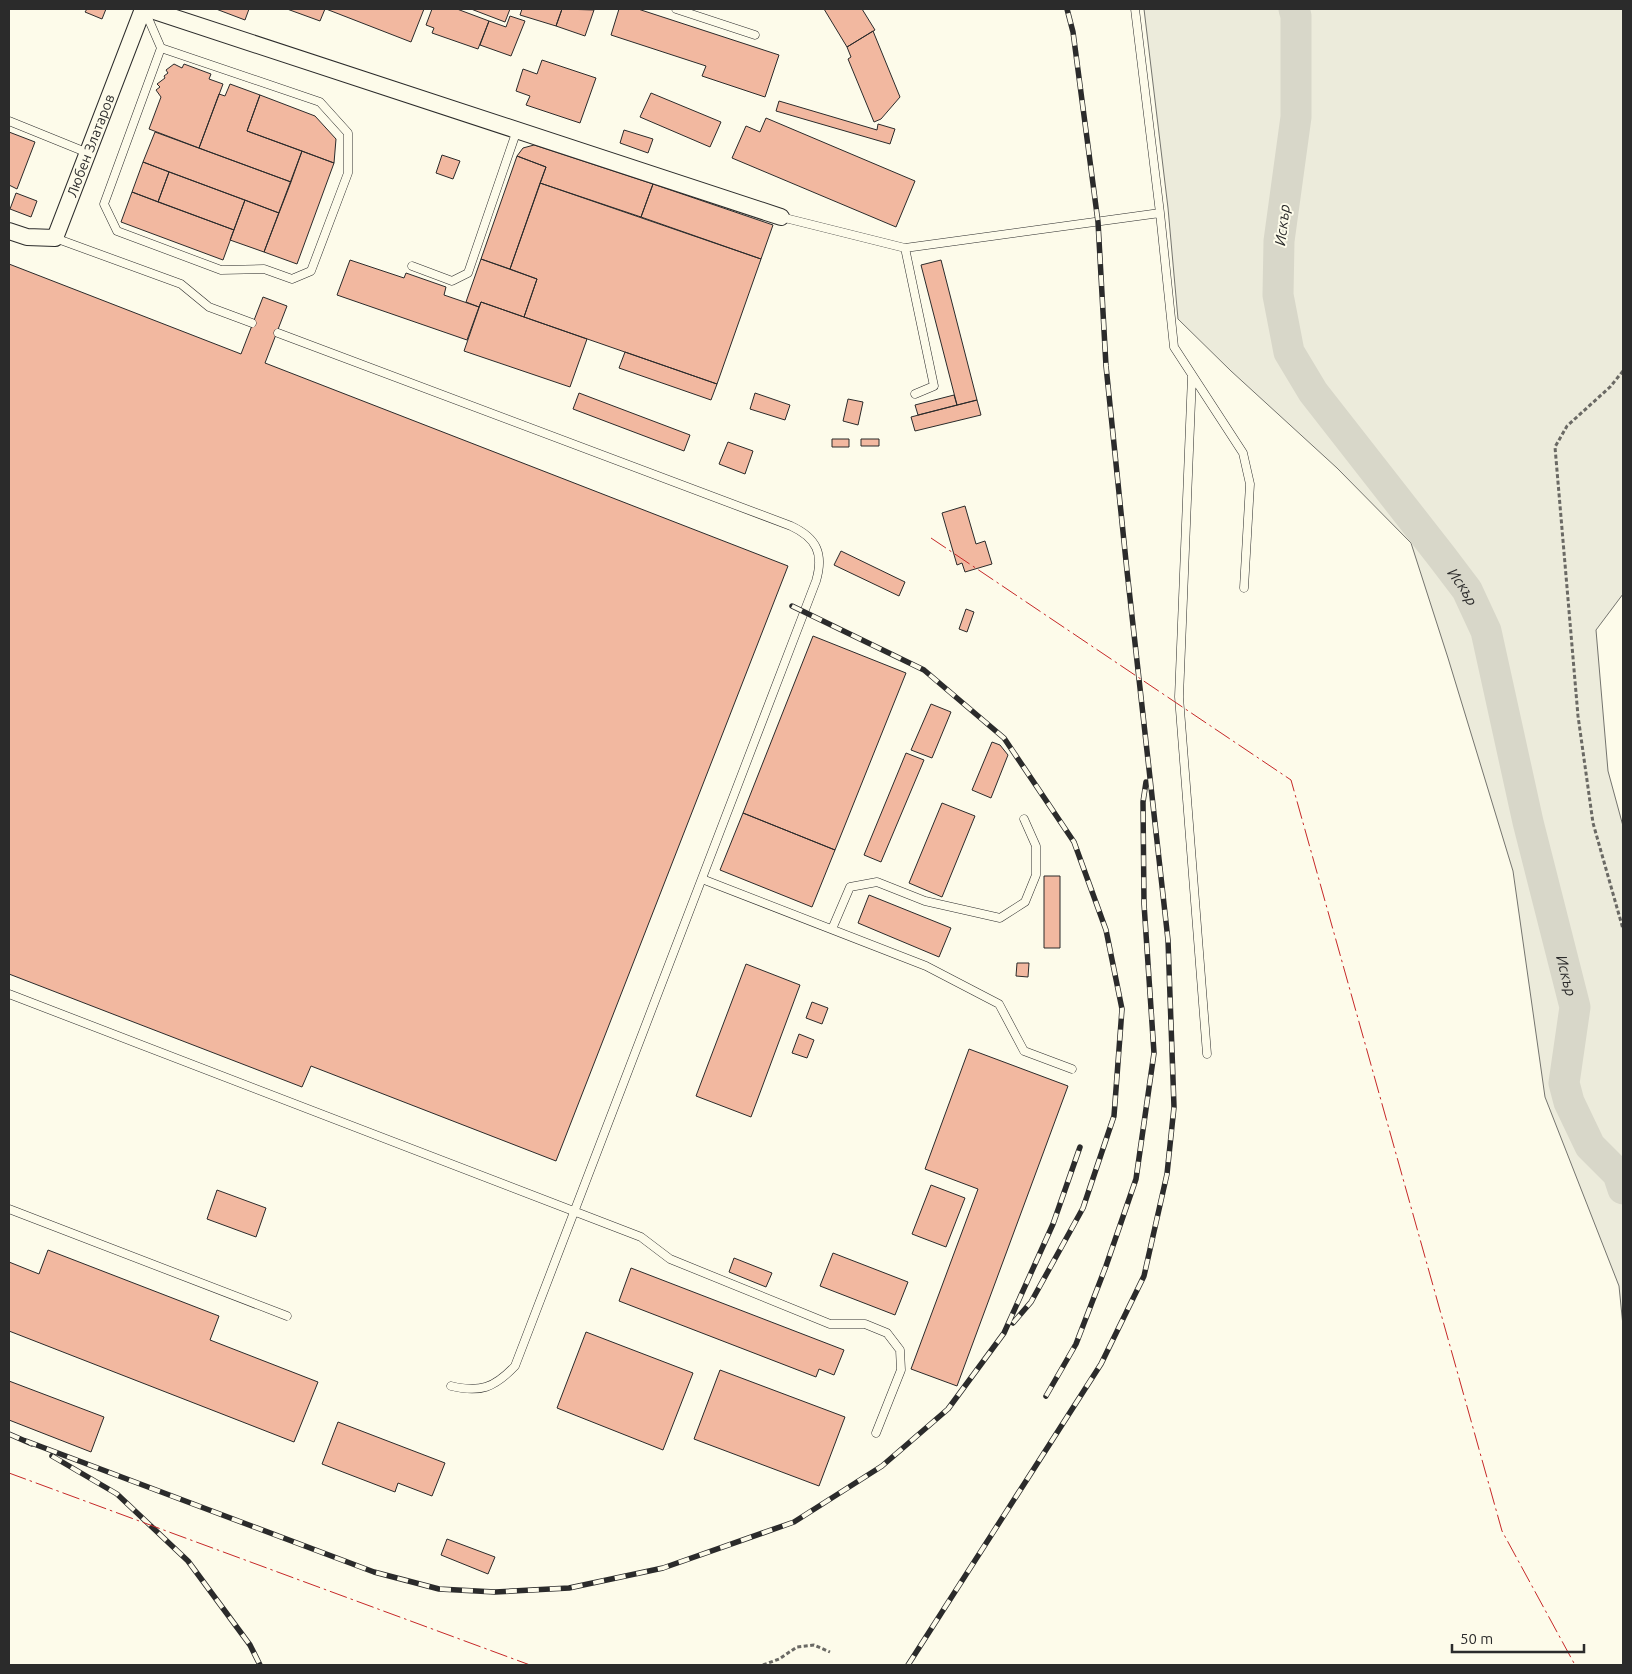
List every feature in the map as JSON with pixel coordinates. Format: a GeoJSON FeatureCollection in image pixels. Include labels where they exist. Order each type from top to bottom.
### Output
{"type":"FeatureCollection","features":[{"type":"Feature","properties":{"kind":"street","name":"Любен Златаров"},"geometry":{"type":"LineString","coordinates":[[55,238],[144,9]]}},
{"type":"Feature","properties":{"kind":"street"},"geometry":{"type":"LineString","coordinates":[[148,9],[781,218]]}},
{"type":"Feature","properties":{"kind":"street"},"geometry":{"type":"LineString","coordinates":[[9,231],[27,237],[55,238]]}},
{"type":"Feature","properties":{"kind":"lane"},"geometry":{"type":"LineString","coordinates":[[144,9],[161,48],[104,204],[117,231],[221,270],[264,269],[292,279],[311,271],[348,173],[348,133],[320,102],[161,48]]}},
{"type":"Feature","properties":{"kind":"lane"},"geometry":{"type":"LineString","coordinates":[[1135,9],[1174,347],[1243,453],[1250,484],[1244,588]]}},
{"type":"Feature","properties":{"kind":"lane"},"geometry":{"type":"LineString","coordinates":[[682,10],[755,35]]}},
{"type":"Feature","properties":{"kind":"lane"},"geometry":{"type":"LineString","coordinates":[[9,121],[88,153]]}},
{"type":"Feature","properties":{"kind":"lane"},"geometry":{"type":"LineString","coordinates":[[412,266],[452,281],[468,273],[517,130]]}},
{"type":"Feature","properties":{"kind":"lane"},"geometry":{"type":"LineString","coordinates":[[781,218],[905,248],[1160,213]]}},
{"type":"Feature","properties":{"kind":"lane"},"geometry":{"type":"LineString","coordinates":[[55,238],[181,284],[209,307],[252,323]]}},
{"type":"Feature","properties":{"kind":"lane"},"geometry":{"type":"LineString","coordinates":[[905,248],[934,386],[915,394]]}},
{"type":"Feature","properties":{"kind":"lane"},"geometry":{"type":"LineString","coordinates":[[278,333],[791,526],[804,532],[813,542],[819,554],[820,568],[816,581],[515,1366],[503,1379],[487,1388],[469,1390],[451,1386]]}},
{"type":"Feature","properties":{"kind":"lane"},"geometry":{"type":"LineString","coordinates":[[1192,376],[1179,697],[1207,1054]]}},
{"type":"Feature","properties":{"kind":"lane"},"geometry":{"type":"LineString","coordinates":[[832,929],[850,887],[877,882],[925,901],[1000,918],[1025,902],[1036,875],[1036,846],[1024,819]]}},
{"type":"Feature","properties":{"kind":"lane"},"geometry":{"type":"LineString","coordinates":[[702,879],[926,966],[999,1004],[1024,1051],[1072,1069]]}},
{"type":"Feature","properties":{"kind":"lane"},"geometry":{"type":"LineString","coordinates":[[9,994],[641,1237],[670,1259],[830,1324],[865,1324],[887,1333],[900,1350],[901,1370],[876,1433]]}},
{"type":"Feature","properties":{"kind":"lane"},"geometry":{"type":"LineString","coordinates":[[9,1209],[287,1316]]}},
{"type":"Feature","properties":{"kind":"path"},"geometry":{"type":"LineString","coordinates":[[1623,371],[1610,387],[1567,426],[1555,447],[1580,736],[1593,823],[1623,929]]}},
{"type":"Feature","properties":{"kind":"path"},"geometry":{"type":"LineString","coordinates":[[763,1665],[779,1659],[797,1647],[814,1645],[830,1652]]}},
{"type":"Feature","properties":{"kind":"shaded area"},"geometry":{"type":"Polygon","coordinates":[[[1144,9],[1623,9],[1623,594],[1596,630],[1608,771],[1623,826],[1623,1326],[1619,1286],[1545,1097],[1513,871],[1411,543],[1337,468],[1231,371],[1178,319],[1168,208],[1144,9]]]}},
{"type":"Feature","properties":{"kind":"building"},"geometry":{"type":"Polygon","coordinates":[[[87,9],[106,9],[102,19],[85,12],[87,9]]]}},
{"type":"Feature","properties":{"kind":"building"},"geometry":{"type":"Polygon","coordinates":[[[216,9],[249,9],[245,20],[216,9]]]}},
{"type":"Feature","properties":{"kind":"building"},"geometry":{"type":"Polygon","coordinates":[[[287,9],[325,9],[320,21],[287,9]]]}},
{"type":"Feature","properties":{"kind":"building"},"geometry":{"type":"Polygon","coordinates":[[[326,9],[424,9],[411,42],[326,9]]]}},
{"type":"Feature","properties":{"kind":"building"},"geometry":{"type":"Polygon","coordinates":[[[432,9],[457,9],[489,21],[478,49],[432,33],[434,28],[426,25],[432,9]]]}},
{"type":"Feature","properties":{"kind":"building"},"geometry":{"type":"Polygon","coordinates":[[[471,9],[510,9],[505,22],[471,9]]]}},
{"type":"Feature","properties":{"kind":"building"},"geometry":{"type":"Polygon","coordinates":[[[522,9],[562,9],[556,26],[520,15],[522,9]]]}},
{"type":"Feature","properties":{"kind":"building"},"geometry":{"type":"Polygon","coordinates":[[[562,9],[594,10],[585,36],[556,26],[562,9]]]}},
{"type":"Feature","properties":{"kind":"building"},"geometry":{"type":"Polygon","coordinates":[[[619,9],[638,9],[779,55],[765,97],[702,76],[706,66],[611,35],[619,9]]]}},
{"type":"Feature","properties":{"kind":"building"},"geometry":{"type":"Polygon","coordinates":[[[824,9],[862,9],[875,30],[847,47],[824,9]]]}},
{"type":"Feature","properties":{"kind":"building"},"geometry":{"type":"Polygon","coordinates":[[[510,16],[525,21],[511,56],[480,45],[489,21],[506,27],[510,16]]]}},
{"type":"Feature","properties":{"kind":"building"},"geometry":{"type":"Polygon","coordinates":[[[873,31],[900,97],[881,119],[874,122],[848,59],[851,57],[847,47],[873,31]]]}},
{"type":"Feature","properties":{"kind":"building"},"geometry":{"type":"Polygon","coordinates":[[[542,60],[596,78],[580,123],[526,105],[530,96],[516,91],[523,69],[537,74],[542,60]]]}},
{"type":"Feature","properties":{"kind":"building"},"geometry":{"type":"Polygon","coordinates":[[[174,64],[182,68],[184,64],[211,74],[209,79],[223,84],[199,148],[149,129],[161,97],[156,90],[160,87],[157,84],[165,78],[164,76],[168,73],[166,70],[174,64]]]}},
{"type":"Feature","properties":{"kind":"building"},"geometry":{"type":"Polygon","coordinates":[[[230,84],[260,95],[247,131],[302,151],[291,182],[199,148],[219,94],[225,96],[230,84]]]}},
{"type":"Feature","properties":{"kind":"building"},"geometry":{"type":"Polygon","coordinates":[[[651,93],[721,122],[710,147],[640,117],[651,93]]]}},
{"type":"Feature","properties":{"kind":"building"},"geometry":{"type":"Polygon","coordinates":[[[260,95],[315,116],[336,139],[334,163],[247,131],[260,95]]]}},
{"type":"Feature","properties":{"kind":"building"},"geometry":{"type":"Polygon","coordinates":[[[779,101],[877,130],[878,124],[895,129],[890,144],[776,111],[779,101]]]}},
{"type":"Feature","properties":{"kind":"building"},"geometry":{"type":"Polygon","coordinates":[[[766,118],[915,181],[896,227],[732,158],[746,126],[760,132],[766,118]]]}},
{"type":"Feature","properties":{"kind":"building"},"geometry":{"type":"Polygon","coordinates":[[[624,130],[653,139],[648,153],[620,143],[624,130]]]}},
{"type":"Feature","properties":{"kind":"building"},"geometry":{"type":"Polygon","coordinates":[[[9,132],[35,142],[17,189],[9,185],[9,132]]]}},
{"type":"Feature","properties":{"kind":"building"},"geometry":{"type":"Polygon","coordinates":[[[155,132],[291,182],[279,213],[143,162],[155,132]]]}},
{"type":"Feature","properties":{"kind":"building"},"geometry":{"type":"Polygon","coordinates":[[[534,145],[653,184],[641,217],[540,183],[546,167],[517,156],[523,148],[534,145]]]}},
{"type":"Feature","properties":{"kind":"building"},"geometry":{"type":"Polygon","coordinates":[[[302,151],[334,163],[297,264],[264,252],[302,151]]]}},
{"type":"Feature","properties":{"kind":"building"},"geometry":{"type":"Polygon","coordinates":[[[442,155],[460,161],[453,179],[436,173],[442,155]]]}},
{"type":"Feature","properties":{"kind":"building"},"geometry":{"type":"Polygon","coordinates":[[[517,156],[546,167],[510,269],[481,259],[517,156]]]}},
{"type":"Feature","properties":{"kind":"building"},"geometry":{"type":"Polygon","coordinates":[[[143,162],[169,172],[158,202],[132,192],[143,162]]]}},
{"type":"Feature","properties":{"kind":"building"},"geometry":{"type":"Polygon","coordinates":[[[169,172],[245,200],[234,230],[158,202],[169,172]]]}},
{"type":"Feature","properties":{"kind":"building"},"geometry":{"type":"Polygon","coordinates":[[[540,183],[761,259],[717,384],[524,317],[537,279],[510,269],[540,183]]]}},
{"type":"Feature","properties":{"kind":"building"},"geometry":{"type":"Polygon","coordinates":[[[653,184],[773,225],[761,259],[641,217],[653,184]]]}},
{"type":"Feature","properties":{"kind":"building"},"geometry":{"type":"Polygon","coordinates":[[[132,192],[234,230],[223,260],[121,222],[132,192]]]}},
{"type":"Feature","properties":{"kind":"building"},"geometry":{"type":"Polygon","coordinates":[[[16,193],[37,201],[31,217],[10,209],[16,193]]]}},
{"type":"Feature","properties":{"kind":"building"},"geometry":{"type":"Polygon","coordinates":[[[245,200],[279,213],[264,252],[230,240],[245,200]]]}},
{"type":"Feature","properties":{"kind":"building"},"geometry":{"type":"Polygon","coordinates":[[[481,259],[537,279],[524,317],[481,302],[479,307],[466,302],[481,259]]]}},
{"type":"Feature","properties":{"kind":"building"},"geometry":{"type":"Polygon","coordinates":[[[350,260],[404,278],[406,273],[446,287],[444,295],[479,307],[467,340],[337,295],[350,260]]]}},
{"type":"Feature","properties":{"kind":"building"},"geometry":{"type":"Polygon","coordinates":[[[941,260],[977,400],[957,405],[921,265],[941,260]]]}},
{"type":"Feature","properties":{"kind":"building"},"geometry":{"type":"Polygon","coordinates":[[[9,264],[241,354],[263,297],[287,306],[265,363],[788,566],[556,1161],[311,1066],[302,1087],[9,974],[9,264]]]}},
{"type":"Feature","properties":{"kind":"building"},"geometry":{"type":"Polygon","coordinates":[[[481,302],[587,339],[570,387],[464,351],[481,302]]]}},
{"type":"Feature","properties":{"kind":"building"},"geometry":{"type":"Polygon","coordinates":[[[625,352],[717,384],[711,400],[619,368],[625,352]]]}},
{"type":"Feature","properties":{"kind":"building"},"geometry":{"type":"Polygon","coordinates":[[[579,393],[690,435],[684,451],[573,409],[579,393]]]}},
{"type":"Feature","properties":{"kind":"building"},"geometry":{"type":"Polygon","coordinates":[[[755,393],[790,405],[785,420],[750,409],[755,393]]]}},
{"type":"Feature","properties":{"kind":"building"},"geometry":{"type":"Polygon","coordinates":[[[954,395],[957,405],[918,415],[915,405],[954,395]]]}},
{"type":"Feature","properties":{"kind":"building"},"geometry":{"type":"Polygon","coordinates":[[[848,399],[863,402],[858,425],[843,421],[848,399]]]}},
{"type":"Feature","properties":{"kind":"building"},"geometry":{"type":"Polygon","coordinates":[[[977,400],[981,415],[915,431],[911,417],[977,400]]]}},
{"type":"Feature","properties":{"kind":"building"},"geometry":{"type":"Polygon","coordinates":[[[832,439],[849,439],[849,447],[832,447],[832,439]]]}},
{"type":"Feature","properties":{"kind":"building"},"geometry":{"type":"Polygon","coordinates":[[[861,439],[879,439],[879,446],[861,446],[861,439]]]}},
{"type":"Feature","properties":{"kind":"building"},"geometry":{"type":"Polygon","coordinates":[[[728,442],[753,451],[745,474],[719,464],[728,442]]]}},
{"type":"Feature","properties":{"kind":"building"},"geometry":{"type":"Polygon","coordinates":[[[965,506],[976,544],[985,541],[992,564],[965,572],[962,563],[957,565],[942,513],[965,506]]]}},
{"type":"Feature","properties":{"kind":"building"},"geometry":{"type":"Polygon","coordinates":[[[841,551],[905,582],[899,596],[834,565],[841,551]]]}},
{"type":"Feature","properties":{"kind":"building"},"geometry":{"type":"Polygon","coordinates":[[[966,609],[974,612],[967,632],[959,629],[966,609]]]}},
{"type":"Feature","properties":{"kind":"building"},"geometry":{"type":"Polygon","coordinates":[[[813,636],[906,673],[835,850],[743,813],[813,636]]]}},
{"type":"Feature","properties":{"kind":"building"},"geometry":{"type":"Polygon","coordinates":[[[931,704],[951,712],[932,758],[911,750],[931,704]]]}},
{"type":"Feature","properties":{"kind":"building"},"geometry":{"type":"Polygon","coordinates":[[[992,742],[1000,745],[1008,755],[991,798],[972,790],[992,742]]]}},
{"type":"Feature","properties":{"kind":"building"},"geometry":{"type":"Polygon","coordinates":[[[906,753],[924,760],[881,862],[864,855],[906,753]]]}},
{"type":"Feature","properties":{"kind":"building"},"geometry":{"type":"Polygon","coordinates":[[[942,803],[975,816],[942,897],[909,883],[942,803]]]}},
{"type":"Feature","properties":{"kind":"building"},"geometry":{"type":"Polygon","coordinates":[[[743,813],[835,850],[812,907],[720,870],[743,813]]]}},
{"type":"Feature","properties":{"kind":"building"},"geometry":{"type":"Polygon","coordinates":[[[1044,876],[1060,876],[1060,948],[1044,948],[1044,876]]]}},
{"type":"Feature","properties":{"kind":"building"},"geometry":{"type":"Polygon","coordinates":[[[869,895],[951,928],[939,957],[858,923],[869,895]]]}},
{"type":"Feature","properties":{"kind":"building"},"geometry":{"type":"Polygon","coordinates":[[[1017,963],[1029,963],[1028,977],[1016,976],[1017,963]]]}},
{"type":"Feature","properties":{"kind":"building"},"geometry":{"type":"Polygon","coordinates":[[[746,964],[800,985],[751,1117],[696,1096],[746,964]]]}},
{"type":"Feature","properties":{"kind":"building"},"geometry":{"type":"Polygon","coordinates":[[[812,1002],[828,1008],[822,1024],[806,1018],[812,1002]]]}},
{"type":"Feature","properties":{"kind":"building"},"geometry":{"type":"Polygon","coordinates":[[[799,1034],[814,1040],[807,1058],[792,1053],[799,1034]]]}},
{"type":"Feature","properties":{"kind":"building"},"geometry":{"type":"Polygon","coordinates":[[[969,1049],[1068,1086],[957,1386],[911,1369],[978,1189],[925,1169],[969,1049]]]}},
{"type":"Feature","properties":{"kind":"building"},"geometry":{"type":"Polygon","coordinates":[[[931,1185],[965,1198],[946,1247],[912,1234],[931,1185]]]}},
{"type":"Feature","properties":{"kind":"building"},"geometry":{"type":"Polygon","coordinates":[[[217,1190],[266,1208],[256,1237],[207,1219],[217,1190]]]}},
{"type":"Feature","properties":{"kind":"building"},"geometry":{"type":"Polygon","coordinates":[[[48,1250],[219,1316],[210,1340],[318,1382],[294,1442],[9,1331],[9,1262],[39,1274],[48,1250]]]}},
{"type":"Feature","properties":{"kind":"building"},"geometry":{"type":"Polygon","coordinates":[[[833,1253],[908,1282],[895,1315],[820,1286],[833,1253]]]}},
{"type":"Feature","properties":{"kind":"building"},"geometry":{"type":"Polygon","coordinates":[[[734,1258],[772,1273],[766,1287],[729,1272],[734,1258]]]}},
{"type":"Feature","properties":{"kind":"building"},"geometry":{"type":"Polygon","coordinates":[[[631,1268],[844,1350],[834,1375],[819,1369],[816,1377],[619,1301],[631,1268]]]}},
{"type":"Feature","properties":{"kind":"building"},"geometry":{"type":"Polygon","coordinates":[[[586,1332],[693,1373],[663,1450],[557,1408],[586,1332]]]}},
{"type":"Feature","properties":{"kind":"building"},"geometry":{"type":"Polygon","coordinates":[[[720,1370],[845,1417],[819,1486],[694,1439],[720,1370]]]}},
{"type":"Feature","properties":{"kind":"building"},"geometry":{"type":"Polygon","coordinates":[[[9,1381],[104,1417],[91,1452],[9,1420],[9,1381]]]}},
{"type":"Feature","properties":{"kind":"building"},"geometry":{"type":"Polygon","coordinates":[[[338,1422],[445,1463],[432,1496],[398,1483],[395,1492],[322,1464],[338,1422]]]}},
{"type":"Feature","properties":{"kind":"building"},"geometry":{"type":"Polygon","coordinates":[[[447,1539],[495,1557],[488,1574],[441,1555],[447,1539]]]}},
{"type":"Feature","properties":{"kind":"waterway","name":"Искър"},"geometry":{"type":"LineString","coordinates":[[1294,9],[1296,16],[1296,117],[1279,241],[1278,295],[1289,352],[1313,392],[1467,590],[1486,631],[1528,822],[1575,1007],[1564,1083],[1569,1102],[1590,1146],[1618,1174],[1623,1189]]}},
{"type":"Feature","properties":{"kind":"railway"},"geometry":{"type":"LineString","coordinates":[[908,1665],[1101,1364],[1144,1276],[1167,1174],[1174,1107],[1168,940],[1106,366],[1098,222],[1073,32],[1067,9]]}},
{"type":"Feature","properties":{"kind":"railway"},"geometry":{"type":"LineString","coordinates":[[792,606],[924,670],[1004,738],[1074,842],[1106,930],[1122,1009],[1114,1116],[1083,1208],[1031,1302],[1013,1323]]}},
{"type":"Feature","properties":{"kind":"railway"},"geometry":{"type":"LineString","coordinates":[[1046,1396],[1076,1344],[1106,1266],[1136,1179],[1154,1053],[1144,904],[1143,802],[1146,782]]}},
{"type":"Feature","properties":{"kind":"railway"},"geometry":{"type":"LineString","coordinates":[[26,1441],[374,1572],[439,1589],[495,1592],[569,1588],[663,1568],[794,1522],[882,1466],[948,1409],[1004,1333],[1053,1224],[1080,1147]]}},
{"type":"Feature","properties":{"kind":"railway"},"geometry":{"type":"LineString","coordinates":[[9,1434],[32,1444]]}},
{"type":"Feature","properties":{"kind":"railway"},"geometry":{"type":"LineString","coordinates":[[52,1456],[117,1494],[188,1561],[250,1645],[260,1665]]}},
{"type":"Feature","properties":{"kind":"power"},"geometry":{"type":"LineString","coordinates":[[931,538],[1291,780],[1502,1531],[1575,1665]]}},
{"type":"Feature","properties":{"kind":"power"},"geometry":{"type":"LineString","coordinates":[[9,1473],[530,1665]]}}]}
